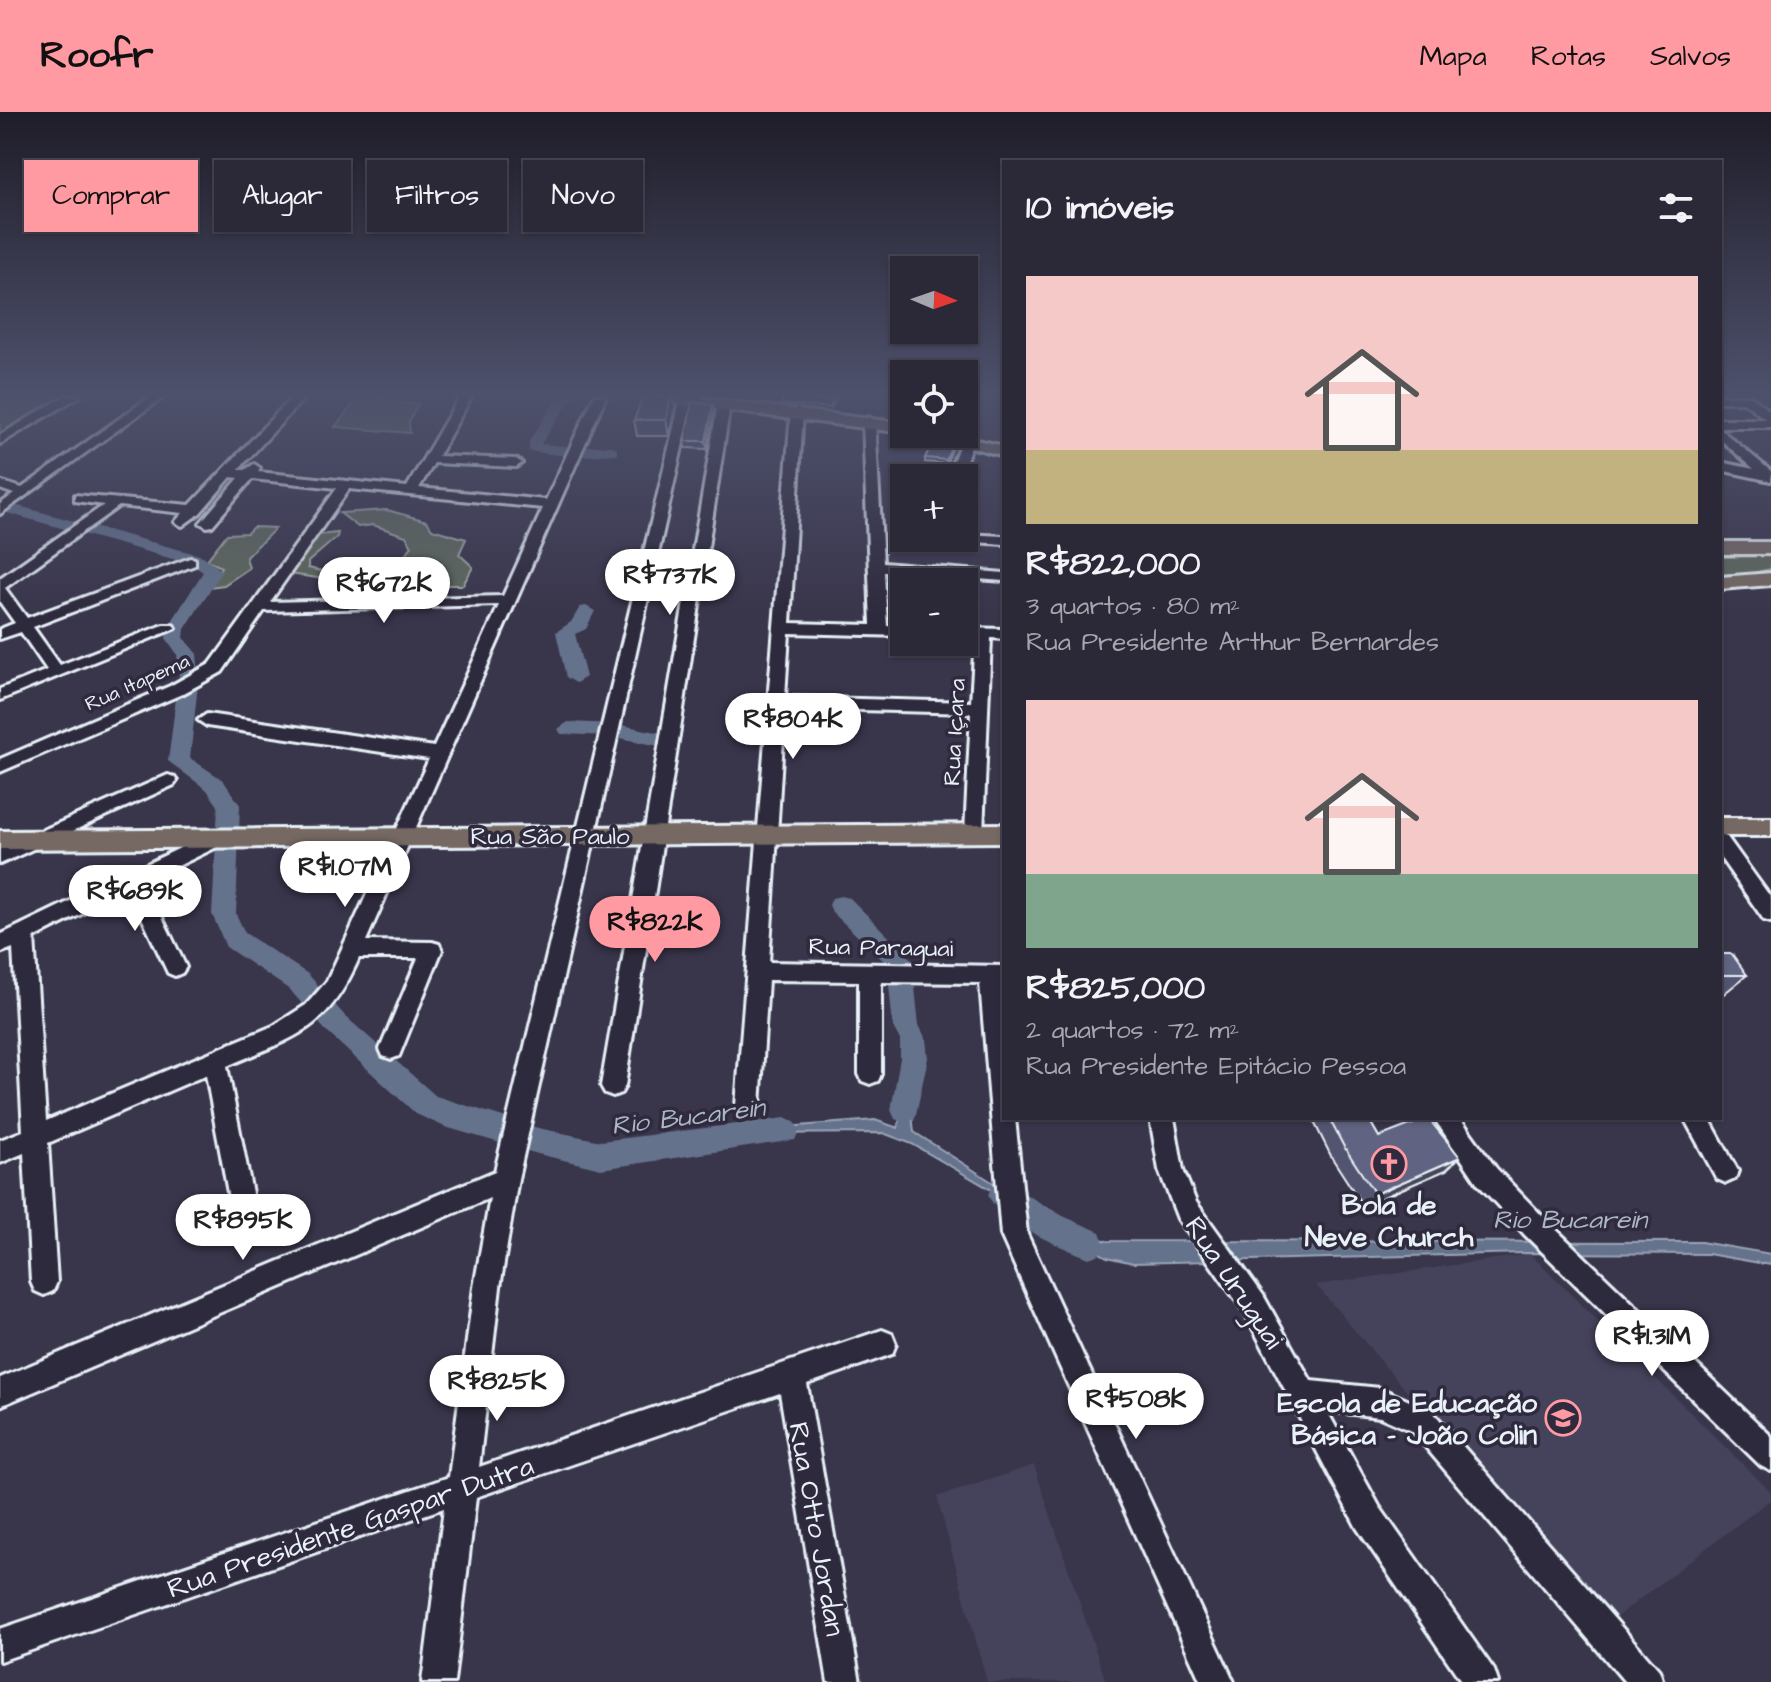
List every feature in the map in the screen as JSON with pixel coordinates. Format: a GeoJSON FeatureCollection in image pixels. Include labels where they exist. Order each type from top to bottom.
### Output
{"type":"FeatureCollection","features":[{"type":"Feature","properties":{"kind":"main road"},"geometry":{"type":"LineString","coordinates":[[1722,548],[1771,548]]}},
{"type":"Feature","properties":{"kind":"main road"},"geometry":{"type":"LineString","coordinates":[[1722,583],[1766,582]]}},
{"type":"Feature","properties":{"kind":"main road"},"geometry":{"type":"LineString","coordinates":[[1722,827],[1771,827]]}},
{"type":"Feature","properties":{"kind":"main road","name":"Rua São Paulo"},"geometry":{"type":"LineString","coordinates":[[0,840],[1002,833]]}},
{"type":"Feature","properties":{"kind":"street"},"geometry":{"type":"LineString","coordinates":[[4,507],[57,469]]}},
{"type":"Feature","properties":{"kind":"street"},"geometry":{"type":"LineString","coordinates":[[182,522],[234,469]]}},
{"type":"Feature","properties":{"kind":"street"},"geometry":{"type":"LineString","coordinates":[[207,523],[253,469]]}},
{"type":"Feature","properties":{"kind":"street"},"geometry":{"type":"LineString","coordinates":[[411,491],[424,469]]}},
{"type":"Feature","properties":{"kind":"street"},"geometry":{"type":"LineString","coordinates":[[0,1152],[281,1033],[319,1007],[351,949],[567,469]]}},
{"type":"Feature","properties":{"kind":"street"},"geometry":{"type":"LineString","coordinates":[[438,1682],[487,1287],[508,1168],[670,469]]}},
{"type":"Feature","properties":{"kind":"street"},"geometry":{"type":"LineString","coordinates":[[613,1086],[713,469]]}},
{"type":"Feature","properties":{"kind":"street"},"geometry":{"type":"LineString","coordinates":[[748,1106],[782,628],[788,469]]}},
{"type":"Feature","properties":{"kind":"street"},"geometry":{"type":"LineString","coordinates":[[871,469],[879,630]]}},
{"type":"Feature","properties":{"kind":"street"},"geometry":{"type":"LineString","coordinates":[[1735,469],[1770,477]]}},
{"type":"Feature","properties":{"kind":"street"},"geometry":{"type":"LineString","coordinates":[[231,473],[551,505]]}},
{"type":"Feature","properties":{"kind":"street","name":"Rua Itapema"},"geometry":{"type":"LineString","coordinates":[[0,766],[198,680],[222,662],[346,484]]}},
{"type":"Feature","properties":{"kind":"street"},"geometry":{"type":"LineString","coordinates":[[0,485],[24,493]]}},
{"type":"Feature","properties":{"kind":"street"},"geometry":{"type":"LineString","coordinates":[[80,498],[195,510]]}},
{"type":"Feature","properties":{"kind":"street"},"geometry":{"type":"LineString","coordinates":[[57,672],[2,595],[116,502]]}},
{"type":"Feature","properties":{"kind":"street"},"geometry":{"type":"LineString","coordinates":[[978,539],[1002,540]]}},
{"type":"Feature","properties":{"kind":"street"},"geometry":{"type":"LineString","coordinates":[[0,634],[190,562]]}},
{"type":"Feature","properties":{"kind":"street"},"geometry":{"type":"LineString","coordinates":[[876,567],[1002,577]]}},
{"type":"Feature","properties":{"kind":"street"},"geometry":{"type":"LineString","coordinates":[[259,607],[508,600]]}},
{"type":"Feature","properties":{"kind":"street"},"geometry":{"type":"LineString","coordinates":[[0,695],[168,628]]}},
{"type":"Feature","properties":{"kind":"street"},"geometry":{"type":"LineString","coordinates":[[782,628],[890,630]]}},
{"type":"Feature","properties":{"kind":"street"},"geometry":{"type":"LineString","coordinates":[[978,633],[1002,634]]}},
{"type":"Feature","properties":{"kind":"street","name":"Rua Içara"},"geometry":{"type":"LineString","coordinates":[[974,833],[983,633]]}},
{"type":"Feature","properties":{"kind":"street"},"geometry":{"type":"LineString","coordinates":[[777,702],[979,708]]}},
{"type":"Feature","properties":{"kind":"street"},"geometry":{"type":"LineString","coordinates":[[207,720],[439,754]]}},
{"type":"Feature","properties":{"kind":"street"},"geometry":{"type":"LineString","coordinates":[[0,857],[168,781]]}},
{"type":"Feature","properties":{"kind":"street"},"geometry":{"type":"LineString","coordinates":[[0,945],[134,879],[227,838]]}},
{"type":"Feature","properties":{"kind":"street"},"geometry":{"type":"LineString","coordinates":[[1722,845],[1771,914]]}},
{"type":"Feature","properties":{"kind":"street"},"geometry":{"type":"LineString","coordinates":[[134,879],[175,967]]}},
{"type":"Feature","properties":{"kind":"street"},"geometry":{"type":"LineString","coordinates":[[23,934],[44,1282]]}},
{"type":"Feature","properties":{"kind":"street"},"geometry":{"type":"LineString","coordinates":[[351,949],[432,950],[391,1049]]}},
{"type":"Feature","properties":{"kind":"street","name":"Rua Paraguai"},"geometry":{"type":"LineString","coordinates":[[757,971],[997,974]]}},
{"type":"Feature","properties":{"kind":"street"},"geometry":{"type":"LineString","coordinates":[[870,973],[870,1074]]}},
{"type":"Feature","properties":{"kind":"street"},"geometry":{"type":"LineString","coordinates":[[997,974],[1002,1086]]}},
{"type":"Feature","properties":{"kind":"street"},"geometry":{"type":"LineString","coordinates":[[215,1061],[240,1193]]}},
{"type":"Feature","properties":{"kind":"street"},"geometry":{"type":"LineString","coordinates":[[1004,1120],[1010,1216],[1020,1252],[1218,1682]]}},
{"type":"Feature","properties":{"kind":"street","name":"Rua Uruguai"},"geometry":{"type":"LineString","coordinates":[[1162,1120],[1175,1185],[1198,1226],[1254,1304],[1322,1437],[1368,1517],[1482,1682]]}},
{"type":"Feature","properties":{"kind":"street"},"geometry":{"type":"LineString","coordinates":[[1447,1120],[1487,1176],[1534,1226],[1771,1456]]}},
{"type":"Feature","properties":{"kind":"street"},"geometry":{"type":"LineString","coordinates":[[1697,1120],[1726,1171]]}},
{"type":"Feature","properties":{"kind":"street"},"geometry":{"type":"LineString","coordinates":[[0,1392],[508,1168]]}},
{"type":"Feature","properties":{"kind":"street","name":"Rua Presidente Gaspar Dutra"},"geometry":{"type":"LineString","coordinates":[[0,1645],[882,1344]]}},
{"type":"Feature","properties":{"kind":"street","name":"Rua Otto Jordan"},"geometry":{"type":"LineString","coordinates":[[791,1375],[844,1682]]}},
{"type":"Feature","properties":{"kind":"street"},"geometry":{"type":"LineString","coordinates":[[1303,1395],[1381,1402],[1406,1409],[1422,1421],[1647,1682]]}},
{"type":"Feature","properties":{"kind":"shaded area","name":"Escola de Educação Básica - João Colin"},"geometry":{"type":"Polygon","coordinates":[[[1530,1254],[1771,1492],[1771,1499],[1606,1625],[1316,1285],[1530,1254]]]}},
{"type":"Feature","properties":{"kind":"shaded area"},"geometry":{"type":"Polygon","coordinates":[[[1034,1465],[1106,1682],[987,1682],[937,1497],[1034,1465]]]}},
{"type":"Feature","properties":{"kind":"green space"},"geometry":{"type":"Polygon","coordinates":[[[387,510],[427,521],[432,529],[466,539],[459,554],[473,567],[463,585],[368,585],[289,574],[317,535],[338,533],[308,562],[308,568],[354,578],[378,576],[389,570],[412,546],[406,536],[373,525],[358,527],[340,513],[387,510]]]}},
{"type":"Feature","properties":{"kind":"green space"},"geometry":{"type":"Polygon","coordinates":[[[253,527],[276,528],[246,557],[249,568],[224,585],[209,587],[221,567],[207,560],[227,534],[247,533],[253,527]]]}},
{"type":"Feature","properties":{"kind":"green space"},"geometry":{"type":"Polygon","coordinates":[[[1771,556],[1771,569],[1722,580],[1722,557],[1771,556]]]}},
{"type":"Feature","properties":{"kind":"water"},"geometry":{"type":"Polygon","coordinates":[[[908,1079],[914,1132],[1039,1212],[1106,1241],[1701,1242],[1771,1254],[1771,1265],[1708,1254],[1527,1253],[1133,1263],[1107,1257],[912,1144],[883,1133],[753,1134],[759,1129],[875,1120],[898,1128],[908,1079]]]}},
{"type":"Feature","properties":{"kind":"building"},"geometry":{"type":"Polygon","coordinates":[[[1722,954],[1732,954],[1747,975],[1722,975],[1722,954]]]}},
{"type":"Feature","properties":{"kind":"building","name":"Bola de Neve Church"},"geometry":{"type":"Polygon","coordinates":[[[1330,1120],[1369,1120],[1379,1137],[1430,1120],[1460,1157],[1375,1194],[1330,1120]]]}},
{"type":"Feature","properties":{"kind":"waterway","name":"Rio Bucarein"},"geometry":{"type":"LineString","coordinates":[[0,506],[197,560],[213,571],[176,629],[175,638],[187,654],[189,675],[179,761],[215,785],[229,805],[224,914],[235,940],[299,982],[336,1024],[426,1105],[445,1114],[538,1141],[601,1155],[785,1131]]}},
{"type":"Feature","properties":{"kind":"waterway"},"geometry":{"type":"LineString","coordinates":[[576,677],[565,632],[579,625],[586,611]]}},
{"type":"Feature","properties":{"kind":"waterway"},"geometry":{"type":"LineString","coordinates":[[568,729],[602,731]]}},
{"type":"Feature","properties":{"kind":"waterway"},"geometry":{"type":"LineString","coordinates":[[617,731],[659,739]]}},
{"type":"Feature","properties":{"kind":"waterway"},"geometry":{"type":"LineString","coordinates":[[841,905],[899,960],[906,1027],[913,1039],[914,1058],[905,1110]]}},
{"type":"Feature","properties":{"kind":"waterway","name":"Rio Bucarein"},"geometry":{"type":"LineString","coordinates":[[1003,1195],[1052,1227],[1089,1243]]}},
{"type":"Feature","properties":{"kind":"place","name":"Bola de Neve Church"},"geometry":{"type":"Point","coordinates":[1389,1164]}},
{"type":"Feature","properties":{"kind":"place","name":"Escola de Educação Básica - João Colin"},"geometry":{"type":"Point","coordinates":[1563,1418]}}]}
